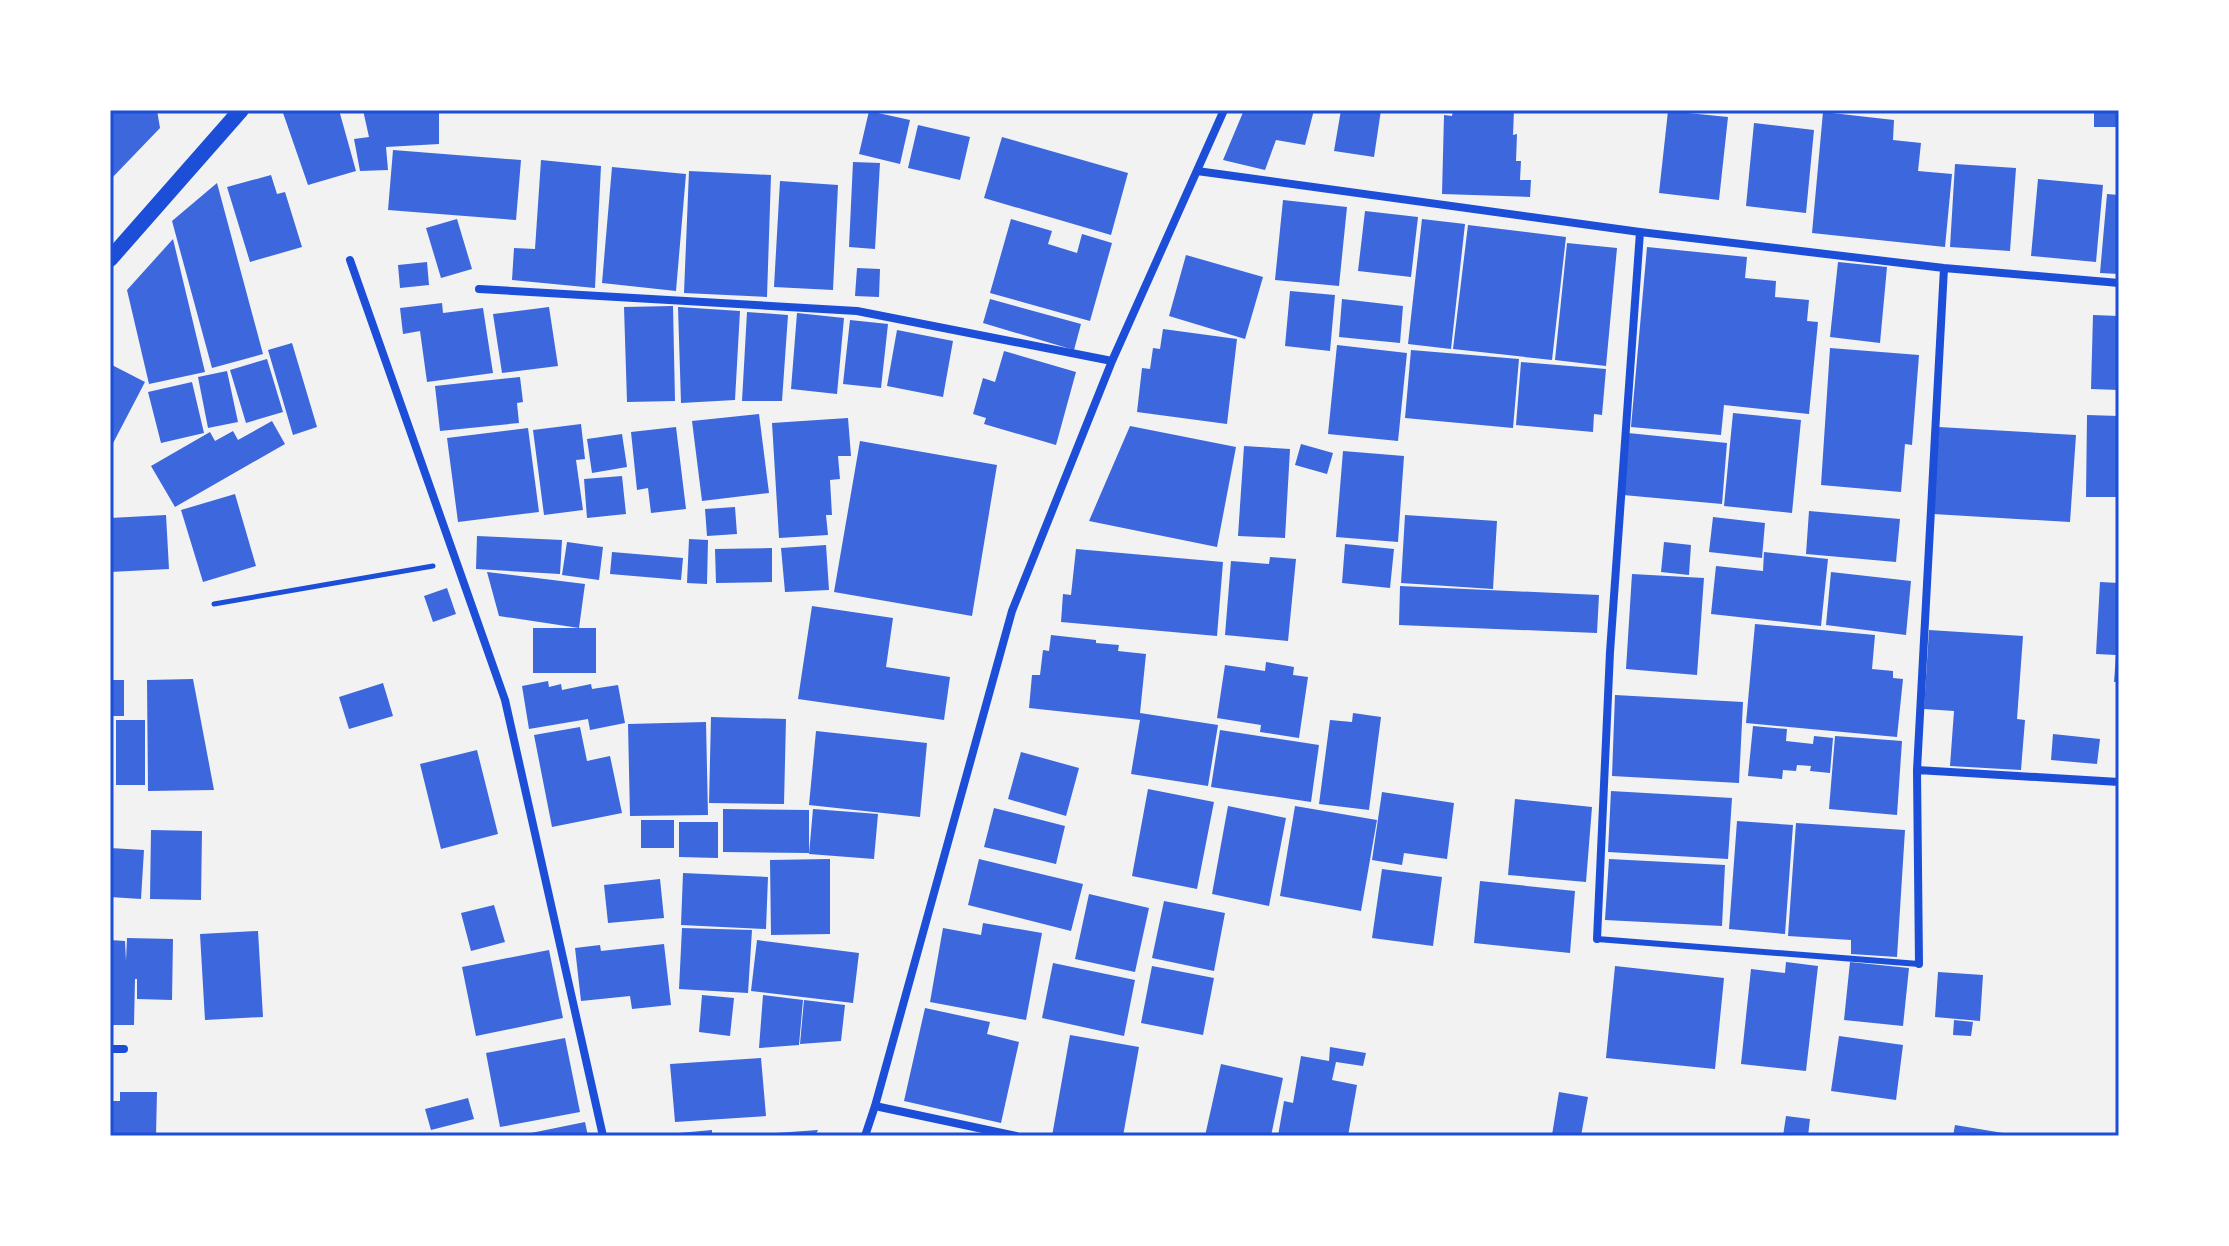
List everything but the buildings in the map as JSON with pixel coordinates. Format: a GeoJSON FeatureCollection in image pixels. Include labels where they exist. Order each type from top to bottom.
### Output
{"type":"FeatureCollection","features":[{"type":"Feature","properties":{"kind":"main road"},"geometry":{"type":"LineString","coordinates":[[110,259],[241,110]]}},
{"type":"Feature","properties":{"kind":"street"},"geometry":{"type":"LineString","coordinates":[[865,1136],[1012,611],[1112,361],[1224,110]]}},
{"type":"Feature","properties":{"kind":"street"},"geometry":{"type":"LineString","coordinates":[[1197,171],[1640,232],[1944,268],[2119,283]]}},
{"type":"Feature","properties":{"kind":"street"},"geometry":{"type":"LineString","coordinates":[[1597,939],[1610,652],[1640,232]]}},
{"type":"Feature","properties":{"kind":"street"},"geometry":{"type":"LineString","coordinates":[[350,260],[505,700],[603,1136]]}},
{"type":"Feature","properties":{"kind":"street"},"geometry":{"type":"LineString","coordinates":[[1919,964],[1917,770],[1944,268]]}},
{"type":"Feature","properties":{"kind":"street"},"geometry":{"type":"LineString","coordinates":[[479,289],[857,311],[1112,361]]}},
{"type":"Feature","properties":{"kind":"street"},"geometry":{"type":"LineString","coordinates":[[1917,770],[2119,782]]}},
{"type":"Feature","properties":{"kind":"street"},"geometry":{"type":"LineString","coordinates":[[110,1049],[124,1049]]}},
{"type":"Feature","properties":{"kind":"street"},"geometry":{"type":"LineString","coordinates":[[875,1106],[1016,1136]]}},
{"type":"Feature","properties":{"kind":"lane"},"geometry":{"type":"LineString","coordinates":[[1597,939],[1919,964]]}},
{"type":"Feature","properties":{"kind":"path"},"geometry":{"type":"LineString","coordinates":[[214,604],[458,562]]}}]}
